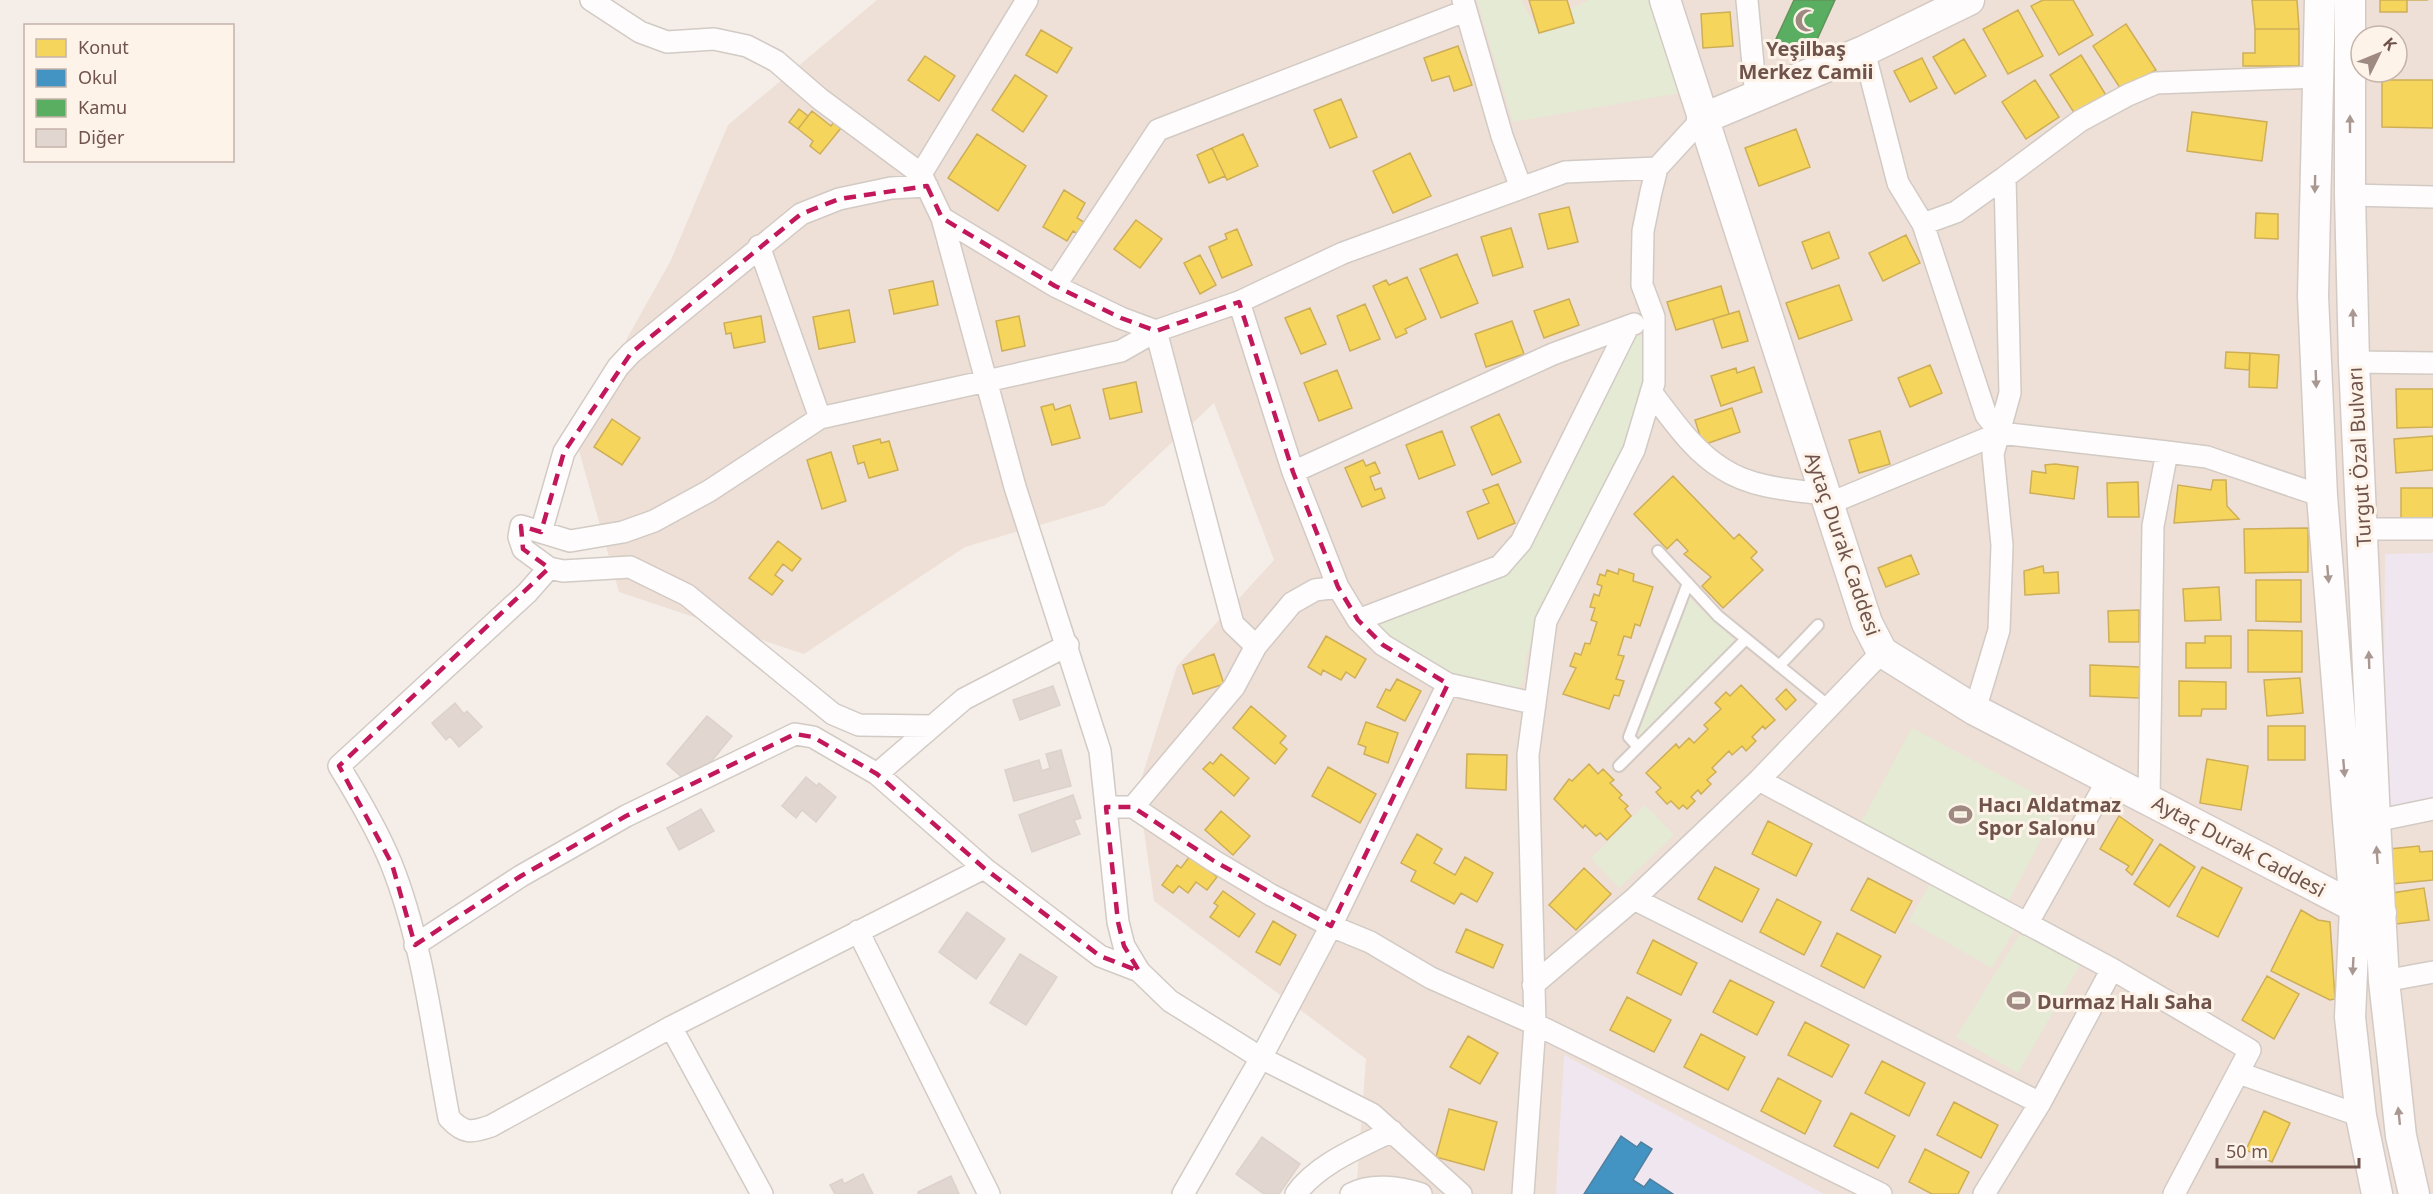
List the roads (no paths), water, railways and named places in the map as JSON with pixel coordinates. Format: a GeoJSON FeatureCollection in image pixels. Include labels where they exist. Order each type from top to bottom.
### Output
{"type":"FeatureCollection","features":[{"type":"Feature","properties":{"kind":"main road","name":"Aytaç Durak Caddesi"},"geometry":{"type":"LineString","coordinates":[[1665,0],[1867,623],[1882,652],[1974,710],[2368,910]]}},
{"type":"Feature","properties":{"kind":"main road"},"geometry":{"type":"LineString","coordinates":[[1702,119],[1864,51],[1969,0]]}},
{"type":"Feature","properties":{"kind":"main road","name":"Turgut Özal Bulvarı"},"geometry":{"type":"LineString","coordinates":[[2320,0],[2313,296],[2322,496],[2368,910]]}},
{"type":"Feature","properties":{"kind":"main road","name":"Turgut Özal Bulvarı"},"geometry":{"type":"LineString","coordinates":[[2350,0],[2350,195],[2354,362],[2375,821],[2368,910]]}},
{"type":"Feature","properties":{"kind":"main road"},"geometry":{"type":"LineString","coordinates":[[2368,910],[2384,981],[2401,1136],[2414,1194]]}},
{"type":"Feature","properties":{"kind":"main road"},"geometry":{"type":"LineString","coordinates":[[2368,910],[2350,1017],[2361,1116],[2377,1194]]}},
{"type":"Feature","properties":{"kind":"street"},"geometry":{"type":"LineString","coordinates":[[591,0],[640,32],[667,42],[714,39],[747,46],[776,61],[820,99],[924,180],[942,218],[985,382],[1016,487],[1100,751],[1118,922],[1124,946],[1139,971],[1170,1001],[1262,1058],[1372,1114],[1461,1194]]}},
{"type":"Feature","properties":{"kind":"street"},"geometry":{"type":"LineString","coordinates":[[541,532],[564,452],[618,368],[759,246],[801,214],[839,200],[924,180],[1027,0]]}},
{"type":"Feature","properties":{"kind":"street"},"geometry":{"type":"LineString","coordinates":[[1747,0],[1756,97]]}},
{"type":"Feature","properties":{"kind":"street"},"geometry":{"type":"LineString","coordinates":[[1055,286],[1158,130],[1464,5],[1502,136],[1521,188]]}},
{"type":"Feature","properties":{"kind":"street"},"geometry":{"type":"LineString","coordinates":[[1864,51],[1898,183],[1923,224],[1986,415],[2000,432]]}},
{"type":"Feature","properties":{"kind":"street"},"geometry":{"type":"LineString","coordinates":[[1923,224],[1956,213],[2080,120],[2156,83],[2318,77]]}},
{"type":"Feature","properties":{"kind":"street"},"geometry":{"type":"LineString","coordinates":[[1523,1194],[1536,1024],[1533,985],[1528,754],[1533,703],[1546,621],[1634,450],[1654,383],[1654,317],[1642,285],[1643,231],[1657,168],[1702,119]]}},
{"type":"Feature","properties":{"kind":"street"},"geometry":{"type":"LineString","coordinates":[[931,726],[859,725],[833,714],[687,594],[630,567],[563,571],[549,568],[523,549],[519,537],[521,526],[570,541],[624,531],[654,521],[709,491],[820,418],[1121,351],[1156,331],[1239,302],[1343,254],[1565,172],[1657,168]]}},
{"type":"Feature","properties":{"kind":"street"},"geometry":{"type":"LineString","coordinates":[[1974,710],[1999,630],[2002,545],[1993,454],[2010,393],[2005,177]]}},
{"type":"Feature","properties":{"kind":"street"},"geometry":{"type":"LineString","coordinates":[[2350,195],[2433,197]]}},
{"type":"Feature","properties":{"kind":"street"},"geometry":{"type":"LineString","coordinates":[[942,218],[1055,286],[1121,318],[1156,331]]}},
{"type":"Feature","properties":{"kind":"street"},"geometry":{"type":"LineString","coordinates":[[759,246],[820,418]]}},
{"type":"Feature","properties":{"kind":"street"},"geometry":{"type":"LineString","coordinates":[[1239,302],[1293,472],[1338,587],[1358,620],[1383,645],[1448,684],[1533,703]]}},
{"type":"Feature","properties":{"kind":"street"},"geometry":{"type":"LineString","coordinates":[[1293,472],[1553,354],[1654,317]]}},
{"type":"Feature","properties":{"kind":"street"},"geometry":{"type":"LineString","coordinates":[[1358,620],[1500,566],[1521,542],[1628,327]]}},
{"type":"Feature","properties":{"kind":"street"},"geometry":{"type":"LineString","coordinates":[[1156,331],[1233,624],[1256,646]]}},
{"type":"Feature","properties":{"kind":"street"},"geometry":{"type":"LineString","coordinates":[[2354,362],[2433,363]]}},
{"type":"Feature","properties":{"kind":"street"},"geometry":{"type":"LineString","coordinates":[[1651,392],[1685,436],[1722,469],[1751,482],[1826,499],[2000,432],[2207,457],[2322,496]]}},
{"type":"Feature","properties":{"kind":"street"},"geometry":{"type":"LineString","coordinates":[[2149,799],[2153,526],[2167,452]]}},
{"type":"Feature","properties":{"kind":"street"},"geometry":{"type":"LineString","coordinates":[[2363,529],[2433,529]]}},
{"type":"Feature","properties":{"kind":"street"},"geometry":{"type":"LineString","coordinates":[[549,568],[527,593],[339,766],[369,816],[392,864],[415,945],[449,1118],[460,1129],[471,1133],[491,1126],[671,1027],[984,868]]}},
{"type":"Feature","properties":{"kind":"street"},"geometry":{"type":"LineString","coordinates":[[1133,807],[1234,687],[1256,646],[1292,603],[1315,590],[1338,587]]}},
{"type":"Feature","properties":{"kind":"street"},"geometry":{"type":"LineString","coordinates":[[877,774],[964,699],[1068,645]]}},
{"type":"Feature","properties":{"kind":"street"},"geometry":{"type":"LineString","coordinates":[[1533,985],[1634,899],[1759,780],[1882,652]]}},
{"type":"Feature","properties":{"kind":"street"},"geometry":{"type":"LineString","coordinates":[[1183,1194],[1262,1058],[1331,926],[1448,684]]}},
{"type":"Feature","properties":{"kind":"street"},"geometry":{"type":"LineString","coordinates":[[415,945],[521,876],[626,816],[795,734],[813,737],[877,774],[984,868],[1100,956],[1139,971]]}},
{"type":"Feature","properties":{"kind":"street"},"geometry":{"type":"LineString","coordinates":[[2028,924],[2109,778]]}},
{"type":"Feature","properties":{"kind":"street"},"geometry":{"type":"LineString","coordinates":[[1759,780],[2112,969],[2250,1050],[2174,1194]]}},
{"type":"Feature","properties":{"kind":"street"},"geometry":{"type":"LineString","coordinates":[[1106,807],[1133,807],[1271,896],[1331,926],[1370,942],[1431,978],[1536,1024],[1881,1194]]}},
{"type":"Feature","properties":{"kind":"street"},"geometry":{"type":"LineString","coordinates":[[2375,821],[2433,809]]}},
{"type":"Feature","properties":{"kind":"street"},"geometry":{"type":"LineString","coordinates":[[1634,899],[2040,1103]]}},
{"type":"Feature","properties":{"kind":"street"},"geometry":{"type":"LineString","coordinates":[[858,931],[989,1194]]}},
{"type":"Feature","properties":{"kind":"street"},"geometry":{"type":"LineString","coordinates":[[1984,1194],[2040,1103],[2112,969]]}},
{"type":"Feature","properties":{"kind":"street"},"geometry":{"type":"LineString","coordinates":[[2384,981],[2433,972]]}},
{"type":"Feature","properties":{"kind":"street"},"geometry":{"type":"LineString","coordinates":[[671,1027],[762,1194]]}},
{"type":"Feature","properties":{"kind":"street"},"geometry":{"type":"LineString","coordinates":[[2239,1073],[2361,1116]]}},
{"type":"Feature","properties":{"kind":"street"},"geometry":{"type":"LineString","coordinates":[[1296,1194],[1303,1184],[1343,1156],[1392,1131]]}},
{"type":"Feature","properties":{"kind":"street"},"geometry":{"type":"LineString","coordinates":[[1351,1194],[1359,1190],[1401,1187],[1420,1194]]}},
{"type":"Feature","properties":{"kind":"lane"},"geometry":{"type":"LineString","coordinates":[[1658,550],[1718,616],[1830,707]]}},
{"type":"Feature","properties":{"kind":"lane"},"geometry":{"type":"LineString","coordinates":[[1638,747],[1629,737],[1688,583]]}},
{"type":"Feature","properties":{"kind":"lane"},"geometry":{"type":"LineString","coordinates":[[1779,666],[1818,625]]}},
{"type":"Feature","properties":{"kind":"lane"},"geometry":{"type":"LineString","coordinates":[[1619,766],[1746,639]]}},
{"type":"Feature","properties":{"kind":"place","name":"Yeşilbaş Merkez Camii"},"geometry":{"type":"Point","coordinates":[1806,20]}},
{"type":"Feature","properties":{"kind":"place","name":"Hacı Aldatmaz Spor Salonu"},"geometry":{"type":"Point","coordinates":[1960,815]}},
{"type":"Feature","properties":{"kind":"place","name":"Durmaz Halı Saha"},"geometry":{"type":"Point","coordinates":[2019,1001]}}]}
